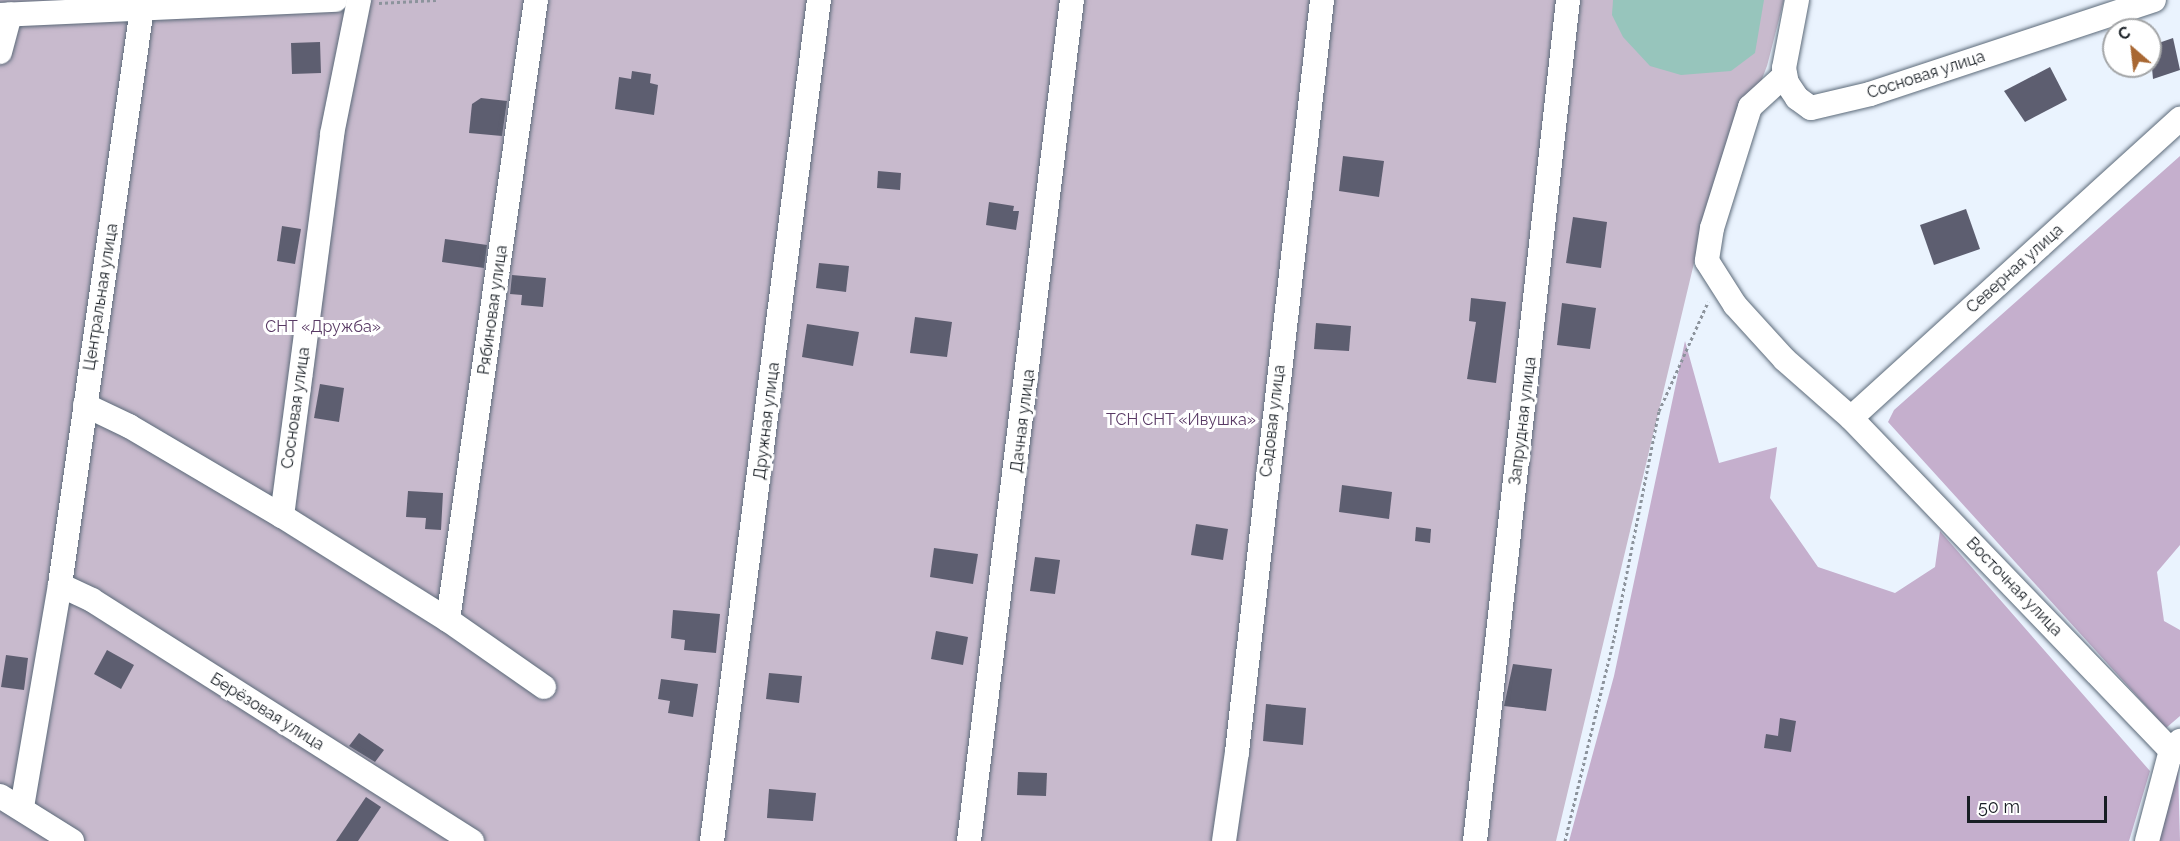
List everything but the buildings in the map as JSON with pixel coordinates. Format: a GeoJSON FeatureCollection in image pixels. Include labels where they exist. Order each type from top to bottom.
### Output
{"type":"FeatureCollection","features":[{"type":"Feature","properties":{"kind":"street"},"geometry":{"type":"LineString","coordinates":[[0,52],[5,15],[53,6],[142,8],[223,2],[336,0]]}},
{"type":"Feature","properties":{"kind":"street","name":"Сосновая улица"},"geometry":{"type":"LineString","coordinates":[[282,516],[332,134],[359,0]]}},
{"type":"Feature","properties":{"kind":"street","name":"Рябиновая улица"},"geometry":{"type":"LineString","coordinates":[[448,620],[536,0]]}},
{"type":"Feature","properties":{"kind":"street","name":"Дружная улица"},"geometry":{"type":"LineString","coordinates":[[712,841],[819,0]]}},
{"type":"Feature","properties":{"kind":"street","name":"Дачная улица"},"geometry":{"type":"LineString","coordinates":[[969,841],[1072,0]]}},
{"type":"Feature","properties":{"kind":"street","name":"Садовая улица"},"geometry":{"type":"LineString","coordinates":[[1224,841],[1237,752],[1322,0]]}},
{"type":"Feature","properties":{"kind":"street","name":"Запрудная улица"},"geometry":{"type":"LineString","coordinates":[[1475,841],[1568,0]]}},
{"type":"Feature","properties":{"kind":"street"},"geometry":{"type":"LineString","coordinates":[[1785,75],[1785,50],[1797,0]]}},
{"type":"Feature","properties":{"kind":"street","name":"Сосновая улица"},"geometry":{"type":"LineString","coordinates":[[1785,75],[1797,98],[1811,108],[1825,107],[2154,0]]}},
{"type":"Feature","properties":{"kind":"street","name":"Центральная улица"},"geometry":{"type":"LineString","coordinates":[[22,807],[60,585],[121,175],[142,8]]}},
{"type":"Feature","properties":{"kind":"street","name":"Восточная улица"},"geometry":{"type":"LineString","coordinates":[[1785,75],[1750,107],[1712,228],[1707,261],[1735,305],[1785,360],[1851,418],[2177,748]]}},
{"type":"Feature","properties":{"kind":"street","name":"Северная улица"},"geometry":{"type":"LineString","coordinates":[[1851,418],[2180,119]]}},
{"type":"Feature","properties":{"kind":"street"},"geometry":{"type":"LineString","coordinates":[[85,405],[129,426],[282,516],[448,620],[544,687]]}},
{"type":"Feature","properties":{"kind":"street","name":"Берёзовая улица"},"geometry":{"type":"LineString","coordinates":[[60,585],[92,600],[472,841]]}},
{"type":"Feature","properties":{"kind":"street"},"geometry":{"type":"LineString","coordinates":[[2147,841],[2177,748]]}},
{"type":"Feature","properties":{"kind":"street"},"geometry":{"type":"LineString","coordinates":[[0,796],[22,807],[72,841]]}},
{"type":"Feature","properties":{"kind":"path"},"geometry":{"type":"LineString","coordinates":[[1565,841],[1614,638],[1659,411],[1718,278]]}},
{"type":"Feature","properties":{"kind":"green space","name":"ТСН СНТ «Ивушка»"},"geometry":{"type":"Polygon","coordinates":[[[0,0],[1784,0],[1767,66],[1700,238],[1556,841],[0,841],[0,0]]]}},
{"type":"Feature","properties":{"kind":"shaded area"},"geometry":{"type":"Polygon","coordinates":[[[1613,0],[1764,0],[1755,53],[1731,71],[1681,75],[1650,66],[1623,37],[1612,15],[1613,0]]]}},
{"type":"Feature","properties":{"kind":"shaded area"},"geometry":{"type":"Polygon","coordinates":[[[2180,156],[2180,545],[2157,572],[2164,621],[2180,630],[2180,716],[2166,728],[1888,422],[1894,410],[2180,156]]]}},
{"type":"Feature","properties":{"kind":"shaded area"},"geometry":{"type":"Polygon","coordinates":[[[1685,341],[1719,463],[1777,447],[1770,498],[1818,567],[1895,593],[1935,567],[1940,531],[2150,771],[2129,841],[1569,841],[1614,676],[1685,341]]]}},
{"type":"Feature","properties":{"kind":"shaded area"},"geometry":{"type":"Polygon","coordinates":[[[2178,766],[2180,841],[2159,841],[2178,766]]]}},
{"type":"Feature","properties":{"kind":"park label","name":"СНТ «Дружба»"},"geometry":{"type":"Point","coordinates":[323,327]}}]}
